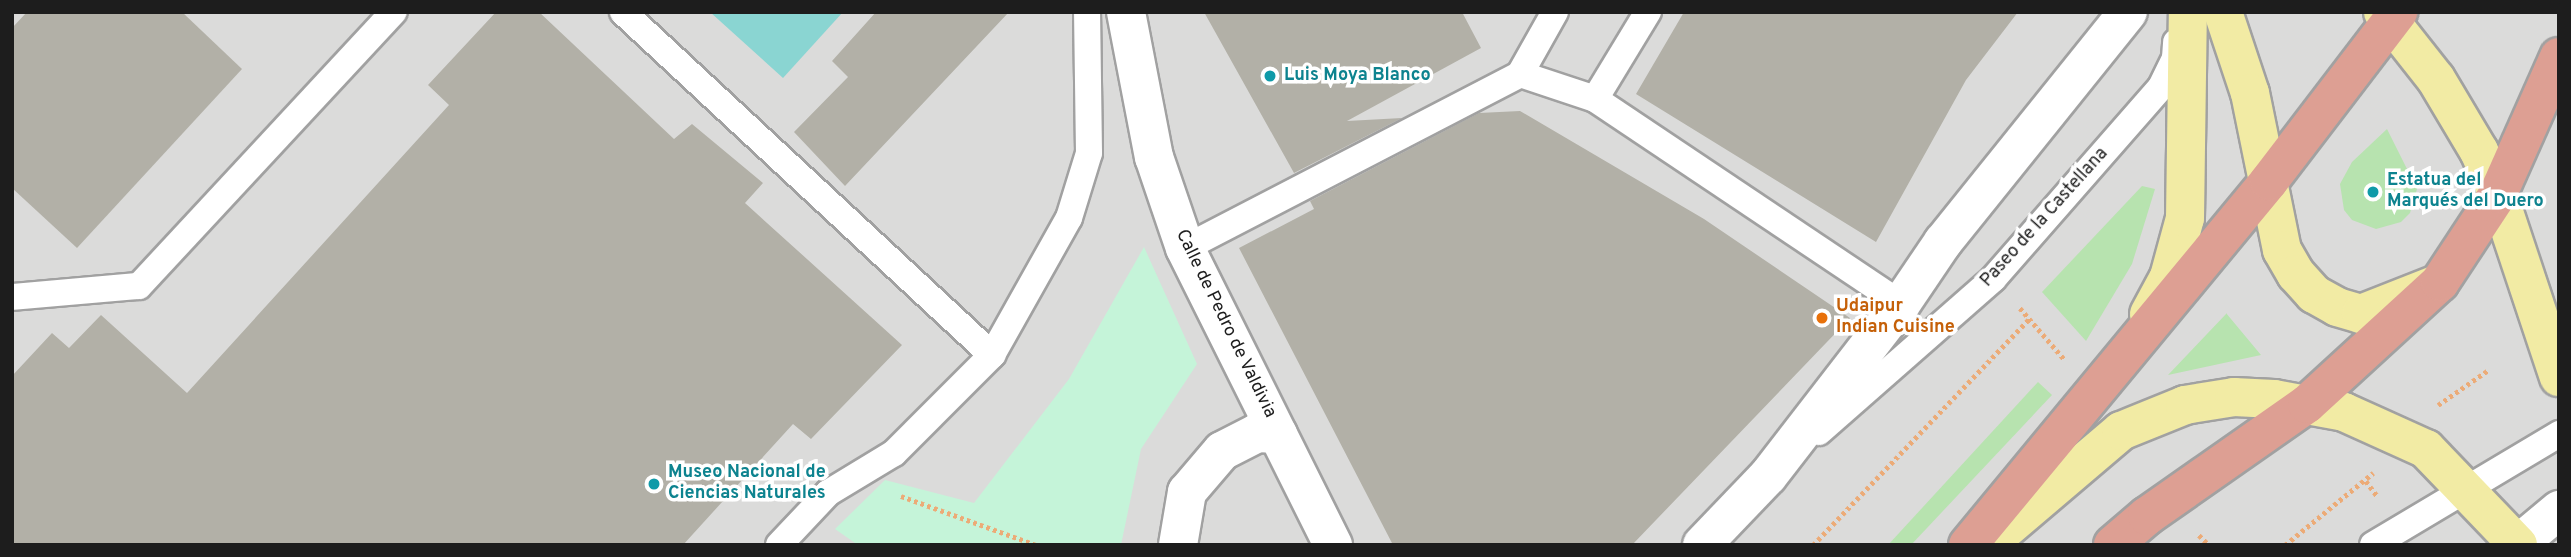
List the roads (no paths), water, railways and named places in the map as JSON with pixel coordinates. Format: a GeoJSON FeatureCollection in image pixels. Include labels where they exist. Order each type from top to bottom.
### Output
{"type":"FeatureCollection","features":[{"type":"Feature","properties":{"kind":"highway"},"geometry":{"type":"LineString","coordinates":[[1968,545],[2269,181],[2391,15]]}},
{"type":"Feature","properties":{"kind":"highway"},"geometry":{"type":"LineString","coordinates":[[2113,545],[2147,516],[2307,404],[2440,282],[2498,194],[2559,57]]}},
{"type":"Feature","properties":{"kind":"main road"},"geometry":{"type":"LineString","coordinates":[[2130,349],[2169,277],[2185,218],[2188,12]]}},
{"type":"Feature","properties":{"kind":"main road"},"geometry":{"type":"LineString","coordinates":[[2223,12],[2250,93],[2282,250],[2296,274],[2326,300],[2361,314],[2440,282]]}},
{"type":"Feature","properties":{"kind":"main road"},"geometry":{"type":"LineString","coordinates":[[2391,15],[2461,118],[2498,194],[2559,377]]}},
{"type":"Feature","properties":{"kind":"main road"},"geometry":{"type":"LineString","coordinates":[[1987,545],[2082,460],[2141,420],[2185,405],[2234,397],[2307,404],[2379,425],[2426,449],[2469,489],[2518,545]]}},
{"type":"Feature","properties":{"kind":"street","name":"Calle de Pedro de Valdivia"},"geometry":{"type":"LineString","coordinates":[[1126,12],[1154,158],[1185,248],[1333,545]]}},
{"type":"Feature","properties":{"kind":"street","name":"Paseo de la Castellana"},"geometry":{"type":"LineString","coordinates":[[1702,545],[1768,476],[1901,304],[1943,242],[2128,12]]}},
{"type":"Feature","properties":{"kind":"street"},"geometry":{"type":"LineString","coordinates":[[1178,545],[1187,492],[1222,451],[1256,433],[1278,434]]}},
{"type":"Feature","properties":{"kind":"street"},"geometry":{"type":"LineString","coordinates":[[2518,545],[2559,510]]}},
{"type":"Feature","properties":{"kind":"lane"},"geometry":{"type":"LineString","coordinates":[[12,297],[139,286],[394,12]]}},
{"type":"Feature","properties":{"kind":"lane"},"geometry":{"type":"LineString","coordinates":[[622,12],[992,355]]}},
{"type":"Feature","properties":{"kind":"lane"},"geometry":{"type":"LineString","coordinates":[[779,545],[828,493],[894,453],[992,355],[1069,218],[1089,153],[1087,12]]}},
{"type":"Feature","properties":{"kind":"lane"},"geometry":{"type":"LineString","coordinates":[[1185,248],[1520,74],[1556,12]]}},
{"type":"Feature","properties":{"kind":"lane"},"geometry":{"type":"LineString","coordinates":[[1595,99],[1648,12]]}},
{"type":"Feature","properties":{"kind":"lane","name":"Paseo de la Castellana"},"geometry":{"type":"LineString","coordinates":[[1768,476],[1993,279],[2161,87],[2175,58],[2180,12]]}},
{"type":"Feature","properties":{"kind":"lane"},"geometry":{"type":"LineString","coordinates":[[1520,74],[1595,99],[1901,304]]}},
{"type":"Feature","properties":{"kind":"lane"},"geometry":{"type":"LineString","coordinates":[[2373,545],[2559,433]]}},
{"type":"Feature","properties":{"kind":"place","name":"Luis Moya Blanco"},"geometry":{"type":"Point","coordinates":[1270,76]}},
{"type":"Feature","properties":{"kind":"place","name":"Estatua del Marqués del Duero"},"geometry":{"type":"Point","coordinates":[2373,192]}},
{"type":"Feature","properties":{"kind":"place","name":"Udaipur Indian Cuisine"},"geometry":{"type":"Point","coordinates":[1822,318]}},
{"type":"Feature","properties":{"kind":"place","name":"Museo Nacional de Ciencias Naturales"},"geometry":{"type":"Point","coordinates":[654,484]}}]}
